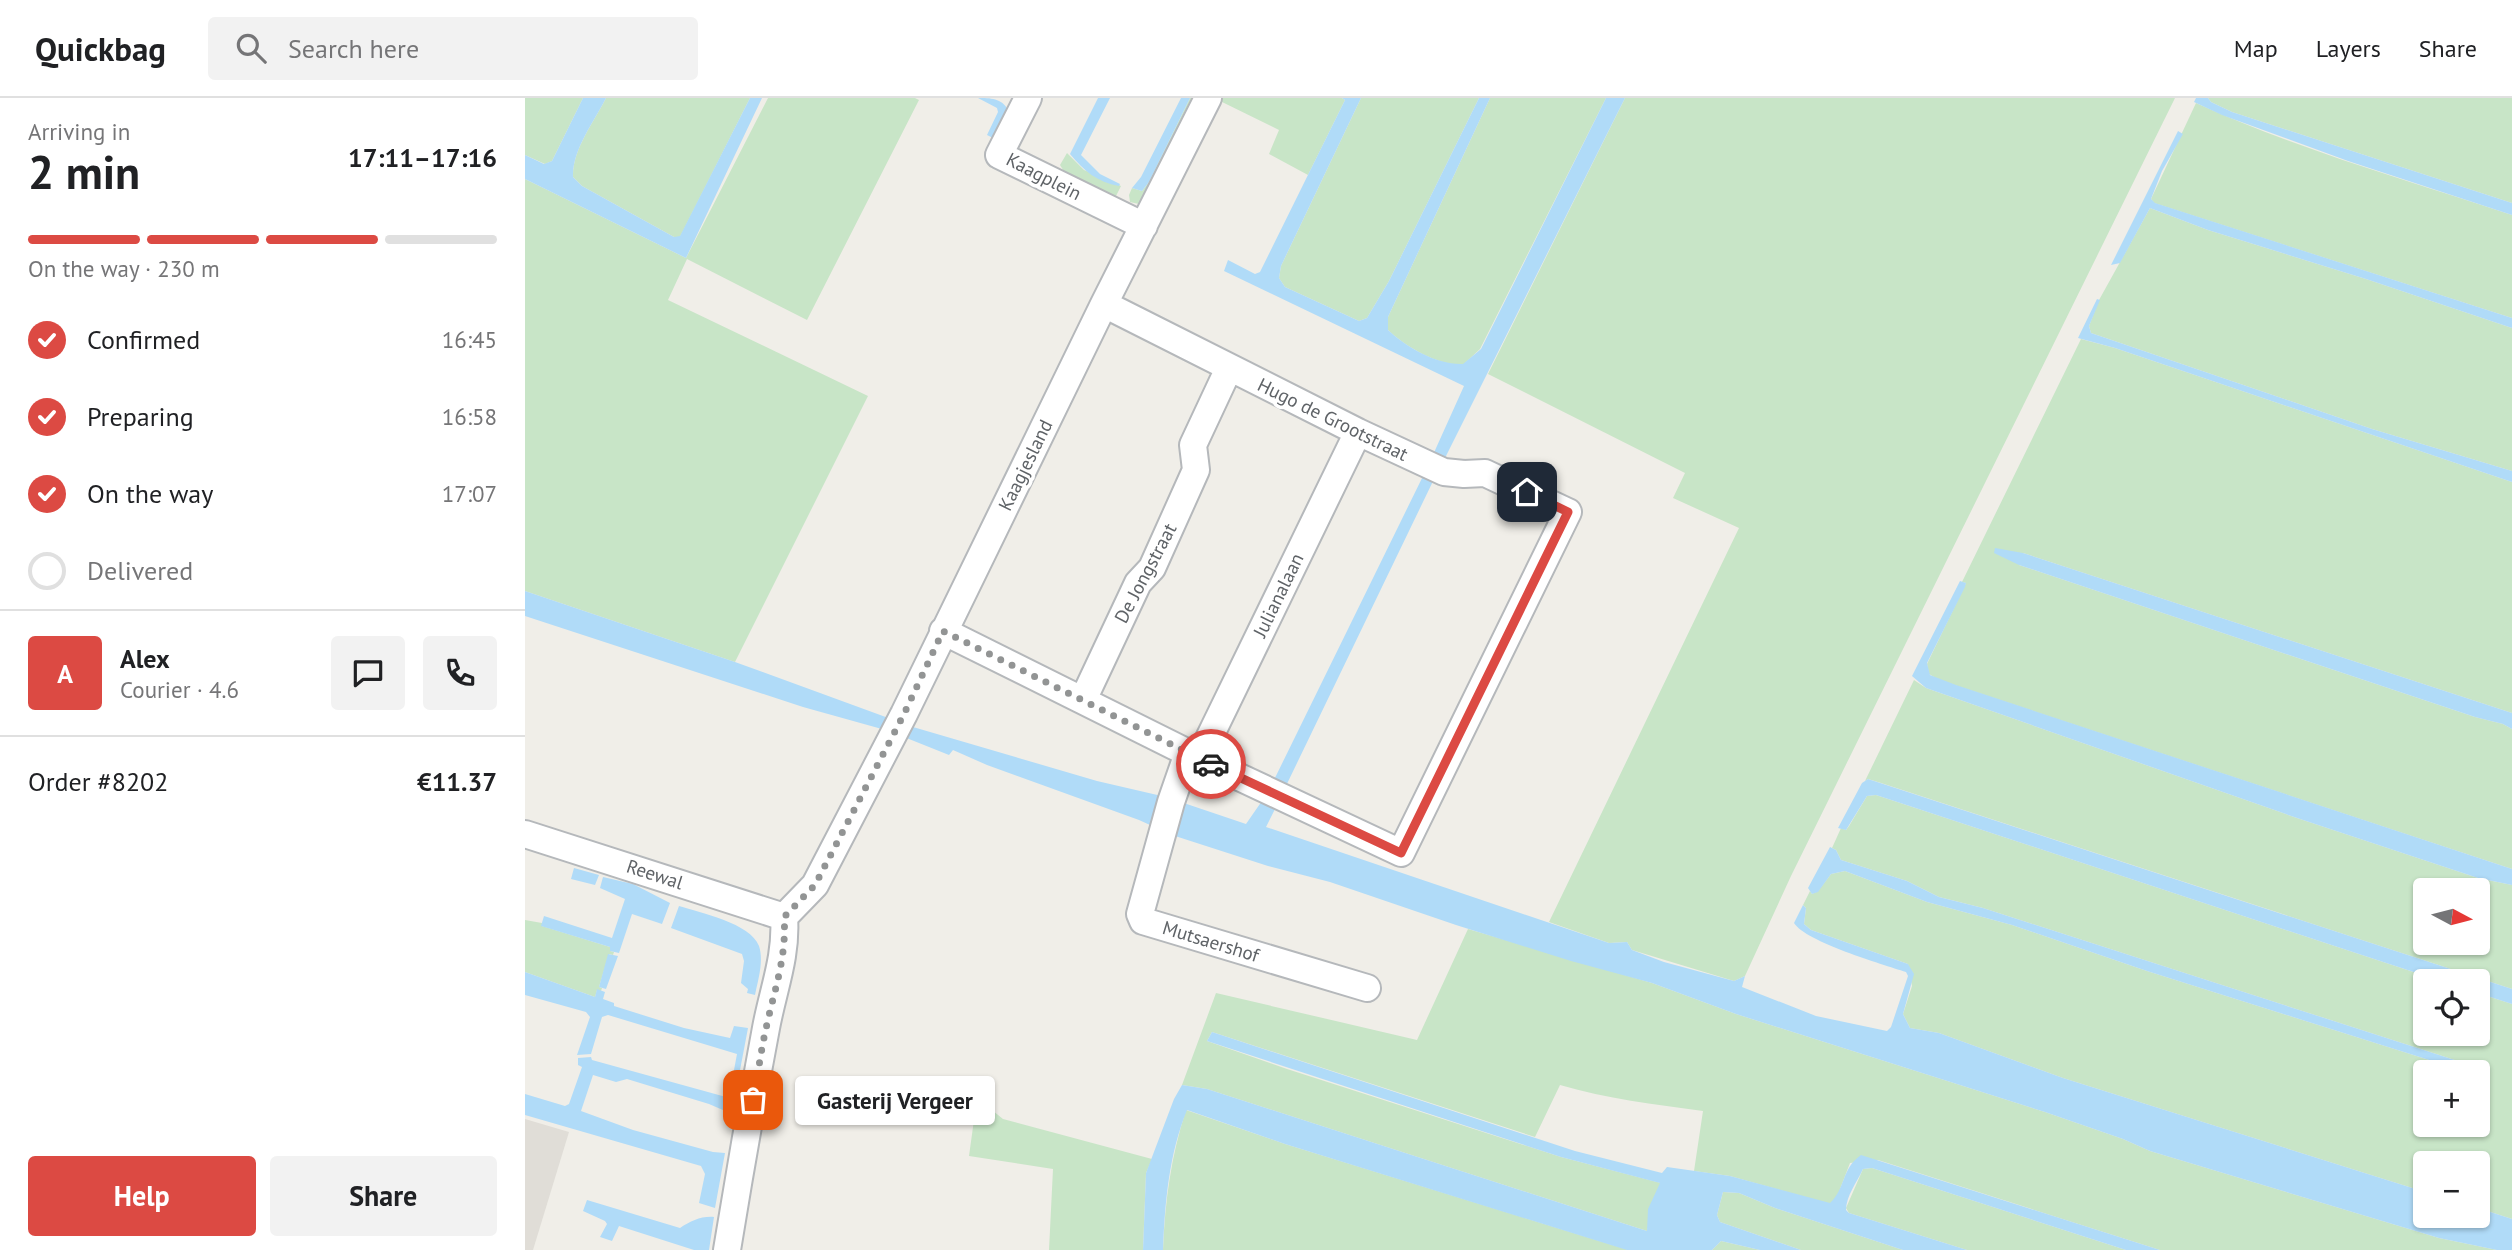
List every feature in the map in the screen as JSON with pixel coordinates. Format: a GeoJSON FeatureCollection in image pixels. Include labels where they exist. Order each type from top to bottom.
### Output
{"type":"FeatureCollection","features":[{"type":"Feature","properties":{"kind":"street","name":"Kaagplein"},"geometry":{"type":"LineString","coordinates":[[1028,98],[999,155],[1144,226]]}},
{"type":"Feature","properties":{"kind":"street","name":"Kaagjesland"},"geometry":{"type":"LineString","coordinates":[[784,917],[815,885],[904,714],[1208,98]]}},
{"type":"Feature","properties":{"kind":"street","name":"Hugo de Grootstraat"},"geometry":{"type":"LineString","coordinates":[[1104,304],[1358,432],[1432,466],[1464,474],[1485,473],[1568,512],[1401,853],[1193,756]]}},
{"type":"Feature","properties":{"kind":"street","name":"De Jongstraat"},"geometry":{"type":"LineString","coordinates":[[1083,700],[1138,583],[1152,568],[1196,470],[1193,445],[1229,368]]}},
{"type":"Feature","properties":{"kind":"street","name":"Julianalaan"},"geometry":{"type":"LineString","coordinates":[[1193,756],[1358,432]]}},
{"type":"Feature","properties":{"kind":"street"},"geometry":{"type":"LineString","coordinates":[[943,631],[1193,756]]}},
{"type":"Feature","properties":{"kind":"street","name":"Mutsaershof"},"geometry":{"type":"LineString","coordinates":[[1193,756],[1171,802],[1161,834],[1140,914],[1143,921],[1367,988]]}},
{"type":"Feature","properties":{"kind":"street","name":"Reewal"},"geometry":{"type":"LineString","coordinates":[[525,834],[784,917]]}},
{"type":"Feature","properties":{"kind":"street"},"geometry":{"type":"LineString","coordinates":[[727,1250],[767,1024],[783,959],[786,939],[784,917]]}},
{"type":"Feature","properties":{"kind":"shaded area"},"geometry":{"type":"Polygon","coordinates":[[[525,1119],[569,1132],[533,1250],[525,1250],[525,1119]]]}},
{"type":"Feature","properties":{"kind":"green space"},"geometry":{"type":"Polygon","coordinates":[[[525,98],[583,98],[552,161],[545,164],[525,155],[525,98]]]}},
{"type":"Feature","properties":{"kind":"green space"},"geometry":{"type":"Polygon","coordinates":[[[606,98],[750,98],[680,237],[674,237],[582,186],[573,177],[580,146],[606,98]]]}},
{"type":"Feature","properties":{"kind":"green space"},"geometry":{"type":"Polygon","coordinates":[[[768,98],[919,100],[807,320],[687,259],[668,300],[868,396],[735,662],[525,591],[525,179],[686,258],[768,98]]]}},
{"type":"Feature","properties":{"kind":"green space"},"geometry":{"type":"Polygon","coordinates":[[[1190,98],[1199,98],[1151,198],[1139,204],[1130,202],[1132,188],[1142,191],[1149,182],[1190,98]]]}},
{"type":"Feature","properties":{"kind":"green space"},"geometry":{"type":"Polygon","coordinates":[[[1221,98],[1345,100],[1308,175],[1269,154],[1279,130],[1220,101],[1221,98]]]}},
{"type":"Feature","properties":{"kind":"green space"},"geometry":{"type":"Polygon","coordinates":[[[1361,98],[1479,98],[1389,281],[1367,318],[1359,321],[1285,287],[1279,278],[1281,266],[1361,98]]]}},
{"type":"Feature","properties":{"kind":"green space"},"geometry":{"type":"Polygon","coordinates":[[[1490,98],[1606,98],[1480,349],[1463,365],[1453,364],[1423,354],[1404,343],[1388,330],[1388,317],[1490,98]]]}},
{"type":"Feature","properties":{"kind":"green space"},"geometry":{"type":"Polygon","coordinates":[[[1625,98],[2175,98],[1791,876],[1745,976],[1734,981],[1632,950],[1627,942],[1609,943],[1549,922],[1739,528],[1673,498],[1685,473],[1488,374],[1625,98]]]}},
{"type":"Feature","properties":{"kind":"green space"},"geometry":{"type":"Polygon","coordinates":[[[2208,98],[2512,98],[2512,203],[2232,112],[2208,98]]]}},
{"type":"Feature","properties":{"kind":"green space"},"geometry":{"type":"Polygon","coordinates":[[[2196,103],[2312,149],[2512,215],[2512,318],[2154,203],[2151,199],[2196,103]]]}},
{"type":"Feature","properties":{"kind":"green space"},"geometry":{"type":"Polygon","coordinates":[[[1067,153],[1084,170],[1121,186],[1115,198],[1065,173],[1060,165],[1067,153]]]}},
{"type":"Feature","properties":{"kind":"green space"},"geometry":{"type":"Polygon","coordinates":[[[2150,208],[2208,230],[2512,328],[2512,471],[2372,429],[2091,333],[2089,326],[2099,300],[2150,208]]]}},
{"type":"Feature","properties":{"kind":"green space"},"geometry":{"type":"Polygon","coordinates":[[[2081,339],[2115,348],[2512,482],[2512,713],[2023,553],[2019,565],[2512,729],[2512,869],[1939,680],[1929,674],[1927,664],[1966,583],[1962,582],[2081,339]]]}},
{"type":"Feature","properties":{"kind":"green space"},"geometry":{"type":"Polygon","coordinates":[[[1914,680],[1926,688],[2297,818],[2478,878],[2413,878],[2413,956],[2490,956],[2490,880],[2512,885],[2512,989],[2490,982],[2490,969],[2451,969],[1868,779],[1865,781],[1914,680]]]}},
{"type":"Feature","properties":{"kind":"green space"},"geometry":{"type":"Polygon","coordinates":[[[1876,795],[2413,972],[2413,1046],[2490,1046],[2490,997],[2512,1004],[2512,1219],[2490,1212],[2490,1151],[2413,1151],[2413,1188],[2063,1078],[1939,1033],[1910,1028],[1903,1014],[1912,986],[1908,964],[1811,930],[1804,924],[1806,908],[1803,905],[1810,891],[1812,894],[1818,891],[1831,874],[1845,871],[1927,902],[2012,925],[2147,971],[2429,1060],[2413,1060],[2413,1137],[2490,1137],[2490,1060],[2455,1060],[1983,908],[1939,897],[1907,881],[1841,860],[1832,848],[1841,828],[1846,830],[1867,796],[1876,795]]]}},
{"type":"Feature","properties":{"kind":"green space"},"geometry":{"type":"Polygon","coordinates":[[[525,920],[542,923],[542,926],[610,947],[610,951],[614,952],[613,955],[609,954],[599,987],[602,988],[601,991],[597,990],[595,997],[525,972],[525,920]]]}},
{"type":"Feature","properties":{"kind":"green space"},"geometry":{"type":"Polygon","coordinates":[[[1468,929],[1652,983],[1736,1014],[2045,1112],[2150,1151],[2439,1238],[2497,1250],[2160,1250],[1878,1160],[1850,1163],[1837,1197],[1830,1204],[1730,1176],[1694,1171],[1703,1111],[1613,1098],[1560,1085],[1535,1137],[1212,1032],[1207,1041],[1561,1157],[1661,1183],[1647,1231],[1207,1089],[1182,1085],[1216,993],[1417,1040],[1468,929]]]}},
{"type":"Feature","properties":{"kind":"green space"},"geometry":{"type":"Polygon","coordinates":[[[977,1098],[1003,1119],[1152,1159],[1146,1173],[1143,1250],[1049,1250],[1053,1169],[969,1156],[977,1098]]]}},
{"type":"Feature","properties":{"kind":"green space"},"geometry":{"type":"Polygon","coordinates":[[[1186,1110],[1285,1144],[1629,1250],[1163,1250],[1170,1179],[1186,1110]]]}},
{"type":"Feature","properties":{"kind":"green space"},"geometry":{"type":"Polygon","coordinates":[[[1872,1168],[2126,1250],[1967,1250],[1849,1213],[1846,1208],[1863,1169],[1872,1168]]]}},
{"type":"Feature","properties":{"kind":"green space"},"geometry":{"type":"Polygon","coordinates":[[[1723,1192],[1739,1193],[1775,1208],[1903,1250],[1801,1250],[1720,1222],[1717,1215],[1723,1192]]]}},
{"type":"Feature","properties":{"kind":"green space"},"geometry":{"type":"Polygon","coordinates":[[[1721,1241],[1760,1250],[1712,1250],[1721,1241]]]}},
{"type":"Feature","properties":{"kind":"water"},"geometry":{"type":"Polygon","coordinates":[[[583,98],[606,98],[580,146],[573,177],[582,186],[674,237],[680,236],[750,98],[762,98],[686,258],[525,179],[525,155],[544,164],[552,161],[583,98]]]}},
{"type":"Feature","properties":{"kind":"water"},"geometry":{"type":"Polygon","coordinates":[[[978,98],[999,101],[1008,110],[995,139],[987,135],[998,112],[997,108],[978,98]]]}},
{"type":"Feature","properties":{"kind":"water"},"geometry":{"type":"Polygon","coordinates":[[[1098,98],[1110,98],[1081,155],[1100,174],[1120,184],[1119,186],[1091,175],[1070,154],[1098,98]]]}},
{"type":"Feature","properties":{"kind":"water"},"geometry":{"type":"Polygon","coordinates":[[[1181,98],[1190,98],[1149,182],[1142,191],[1132,188],[1141,177],[1181,98]]]}},
{"type":"Feature","properties":{"kind":"water"},"geometry":{"type":"Polygon","coordinates":[[[1342,98],[1361,98],[1281,266],[1279,278],[1285,287],[1359,321],[1367,318],[1389,281],[1479,98],[1490,98],[1388,317],[1388,330],[1404,343],[1443,362],[1463,364],[1481,349],[1606,98],[1625,98],[1443,462],[1432,457],[1464,386],[1224,271],[1228,260],[1255,274],[1260,272],[1345,100],[1342,98]]]}},
{"type":"Feature","properties":{"kind":"water"},"geometry":{"type":"Polygon","coordinates":[[[2196,98],[2208,98],[2232,112],[2512,203],[2512,215],[2348,161],[2222,115],[2194,102],[2196,98]]]}},
{"type":"Feature","properties":{"kind":"water"},"geometry":{"type":"Polygon","coordinates":[[[2178,131],[2183,134],[2162,171],[2151,199],[2155,203],[2512,318],[2512,328],[2208,230],[2150,208],[2120,263],[2111,265],[2178,131]]]}},
{"type":"Feature","properties":{"kind":"water"},"geometry":{"type":"Polygon","coordinates":[[[2097,299],[2100,300],[2089,326],[2091,333],[2372,429],[2512,471],[2512,482],[2115,348],[2078,338],[2097,299]]]}},
{"type":"Feature","properties":{"kind":"water"},"geometry":{"type":"Polygon","coordinates":[[[1426,470],[1436,475],[1284,790],[1272,784],[1426,470]]]}},
{"type":"Feature","properties":{"kind":"water"},"geometry":{"type":"Polygon","coordinates":[[[1995,548],[2023,553],[2512,713],[2512,729],[2019,565],[1994,553],[1995,548]]]}},
{"type":"Feature","properties":{"kind":"water"},"geometry":{"type":"Polygon","coordinates":[[[1960,581],[1966,583],[1927,663],[1930,675],[2512,869],[2512,885],[2490,880],[2490,878],[2478,878],[2297,818],[1926,688],[1912,676],[1960,581]]]}},
{"type":"Feature","properties":{"kind":"water"},"geometry":{"type":"Polygon","coordinates":[[[525,591],[735,662],[913,727],[1097,781],[1166,797],[1246,824],[1264,798],[1277,805],[1266,827],[1609,943],[1627,942],[1632,950],[1664,962],[1734,981],[1745,976],[1742,987],[1816,1016],[1887,1031],[1891,1027],[1908,976],[1906,972],[1845,952],[1813,938],[1794,923],[1803,905],[1806,908],[1804,924],[1811,930],[1908,964],[1914,974],[1903,1014],[1910,1028],[1939,1033],[2063,1078],[2413,1188],[2413,1228],[2490,1228],[2490,1212],[2512,1219],[2512,1250],[2497,1250],[2439,1238],[2150,1151],[2045,1112],[1736,1014],[1652,983],[1571,961],[1330,882],[1268,866],[1172,835],[953,750],[949,755],[889,731],[803,707],[525,616],[525,591]]]}},
{"type":"Feature","properties":{"kind":"water"},"geometry":{"type":"Polygon","coordinates":[[[1868,779],[2451,969],[2413,969],[2413,972],[1876,795],[1867,796],[1846,830],[1838,828],[1862,783],[1868,779]]]}},
{"type":"Feature","properties":{"kind":"water"},"geometry":{"type":"Polygon","coordinates":[[[1830,847],[1836,850],[1841,860],[1907,881],[1939,897],[1983,908],[2455,1060],[2429,1060],[2147,971],[2012,925],[1927,902],[1845,871],[1831,874],[1818,892],[1812,894],[1808,888],[1830,847]]]}},
{"type":"Feature","properties":{"kind":"water"},"geometry":{"type":"Polygon","coordinates":[[[574,868],[599,875],[595,885],[571,879],[574,868]]]}},
{"type":"Feature","properties":{"kind":"water"},"geometry":{"type":"Polygon","coordinates":[[[603,877],[633,884],[670,903],[662,924],[632,914],[619,953],[610,951],[610,947],[541,926],[544,916],[612,938],[625,899],[600,888],[603,877]]]}},
{"type":"Feature","properties":{"kind":"water"},"geometry":{"type":"Polygon","coordinates":[[[679,906],[736,925],[754,938],[761,958],[755,995],[747,993],[748,989],[741,983],[744,961],[742,954],[671,928],[679,906]]]}},
{"type":"Feature","properties":{"kind":"water"},"geometry":{"type":"Polygon","coordinates":[[[608,954],[618,956],[606,989],[599,987],[608,954]]]}},
{"type":"Feature","properties":{"kind":"water"},"geometry":{"type":"Polygon","coordinates":[[[525,972],[595,997],[597,989],[605,992],[603,999],[614,1003],[614,1006],[684,1028],[730,1038],[734,1026],[748,1028],[737,1086],[731,1086],[737,1054],[608,1015],[602,1017],[591,1054],[577,1055],[590,1017],[586,1012],[525,995],[525,972]]]}},
{"type":"Feature","properties":{"kind":"water"},"geometry":{"type":"Polygon","coordinates":[[[2490,982],[2512,989],[2512,1004],[2490,997],[2490,982]]]}},
{"type":"Feature","properties":{"kind":"water"},"geometry":{"type":"Polygon","coordinates":[[[1212,1032],[1575,1151],[1662,1173],[1667,1167],[1730,1176],[1830,1203],[1839,1191],[1850,1166],[1861,1155],[2160,1250],[2126,1250],[1872,1168],[1863,1169],[1852,1189],[1846,1205],[1849,1213],[1967,1250],[1903,1250],[1775,1208],[1739,1193],[1723,1192],[1717,1215],[1720,1222],[1801,1250],[1760,1250],[1721,1241],[1712,1250],[1627,1250],[1285,1144],[1187,1110],[1169,1178],[1163,1250],[1143,1250],[1146,1173],[1174,1099],[1182,1085],[1207,1089],[1647,1231],[1648,1209],[1660,1183],[1561,1157],[1207,1041],[1212,1032]]]}},
{"type":"Feature","properties":{"kind":"water"},"geometry":{"type":"Polygon","coordinates":[[[591,1057],[592,1060],[726,1097],[735,1096],[732,1114],[709,1104],[627,1079],[616,1082],[593,1075],[581,1111],[633,1130],[725,1153],[715,1208],[699,1203],[705,1174],[701,1166],[525,1115],[525,1094],[565,1106],[569,1104],[582,1067],[578,1065],[578,1058],[591,1057]]]}},
{"type":"Feature","properties":{"kind":"water"},"geometry":{"type":"Polygon","coordinates":[[[587,1200],[680,1228],[705,1217],[714,1217],[709,1250],[694,1250],[619,1226],[612,1241],[600,1237],[607,1224],[583,1211],[587,1200]]]}},
{"type":"Feature","properties":{"kind":"way so far"},"geometry":{"type":"LineString","coordinates":[[753,1100],[767,1024],[781,969],[786,939],[784,917],[815,885],[904,714],[943,631],[1211,764]]}},
{"type":"Feature","properties":{"kind":"place","name":"Gasterij Vergeer"},"geometry":{"type":"Point","coordinates":[753,1100]}},
{"type":"Feature","properties":{"kind":"route"},"geometry":{"type":"LineString","coordinates":[[1211,764],[1401,853],[1568,512],[1527,492]]}}]}
